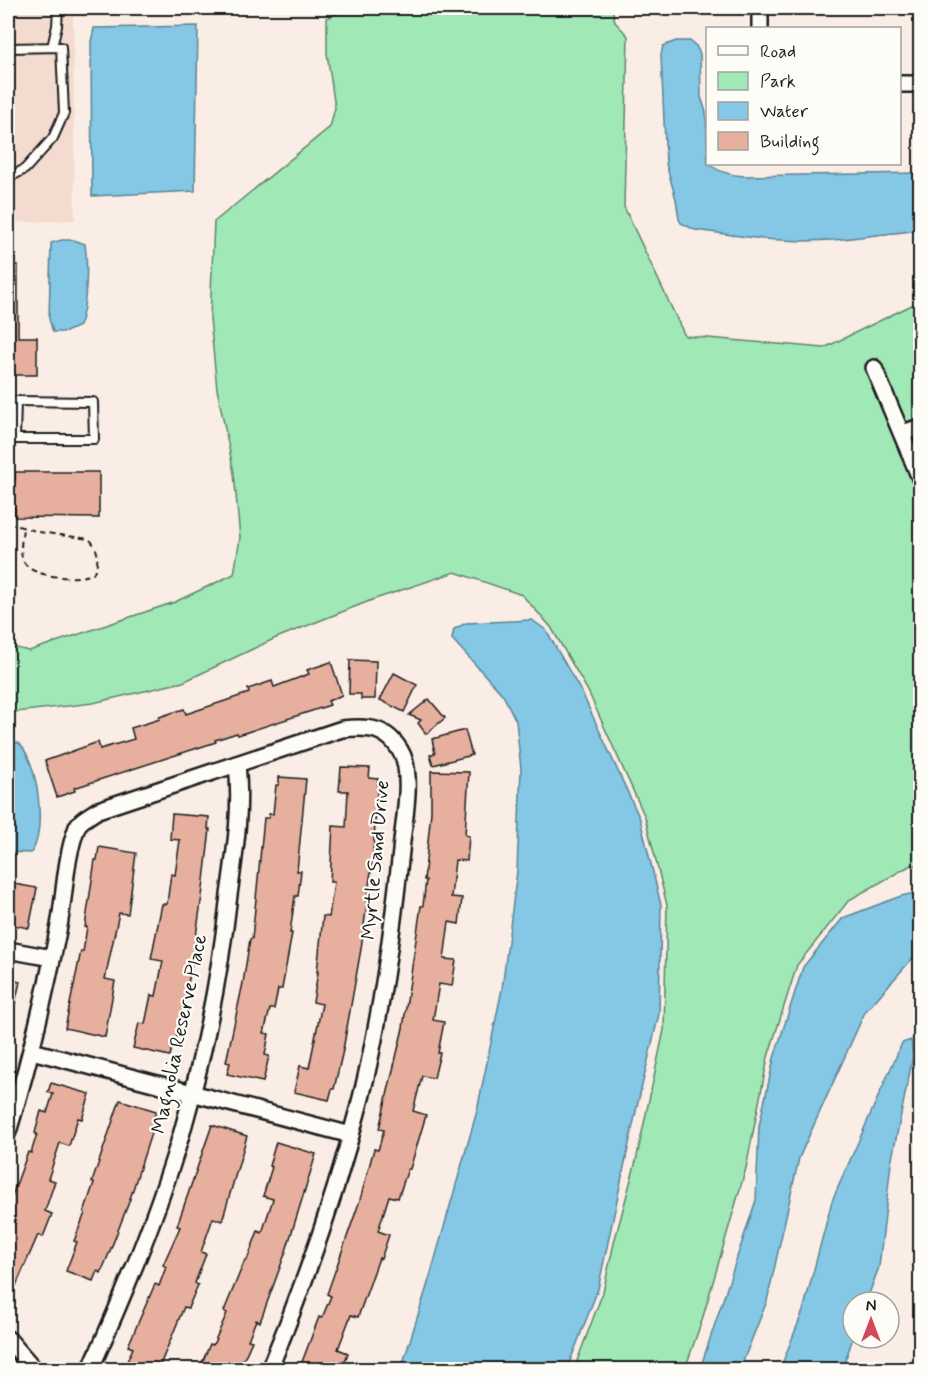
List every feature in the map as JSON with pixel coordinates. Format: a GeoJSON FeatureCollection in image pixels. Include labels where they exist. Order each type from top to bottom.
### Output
{"type":"FeatureCollection","features":[{"type":"Feature","properties":{"kind":"street"},"geometry":{"type":"LineString","coordinates":[[760,8],[760,27]]}},
{"type":"Feature","properties":{"kind":"street"},"geometry":{"type":"LineString","coordinates":[[901,84],[921,84]]}},
{"type":"Feature","properties":{"kind":"street"},"geometry":{"type":"LineString","coordinates":[[874,368],[921,478]]}},
{"type":"Feature","properties":{"kind":"street"},"geometry":{"type":"LineString","coordinates":[[903,434],[921,427]]}},
{"type":"Feature","properties":{"kind":"street","name":"Myrtle Sand Drive"},"geometry":{"type":"LineString","coordinates":[[8,1132],[32,1051],[59,923],[69,852],[78,824],[98,810],[342,729],[364,726],[392,739],[402,754],[406,775],[405,805],[390,940],[376,1026],[341,1169],[299,1298],[269,1370]]}},
{"type":"Feature","properties":{"kind":"street","name":"Magnolia Reserve Place"},"geometry":{"type":"LineString","coordinates":[[90,1370],[151,1222],[182,1132],[192,1092],[216,984],[227,915],[240,792],[237,764]]}},
{"type":"Feature","properties":{"kind":"street"},"geometry":{"type":"LineString","coordinates":[[8,950],[52,958]]}},
{"type":"Feature","properties":{"kind":"street"},"geometry":{"type":"LineString","coordinates":[[32,1051],[351,1134]]}},
{"type":"Feature","properties":{"kind":"street"},"geometry":{"type":"LineString","coordinates":[[8,1338],[35,1370]]}},
{"type":"Feature","properties":{"kind":"lane"},"geometry":{"type":"LineString","coordinates":[[52,47],[58,8]]}},
{"type":"Feature","properties":{"kind":"lane"},"geometry":{"type":"LineString","coordinates":[[8,48],[61,47],[64,113],[53,138],[25,169],[8,178]]}},
{"type":"Feature","properties":{"kind":"lane"},"geometry":{"type":"LineString","coordinates":[[12,401],[93,402],[94,439],[11,439],[12,401]]}},
{"type":"Feature","properties":{"kind":"path"},"geometry":{"type":"LineString","coordinates":[[8,523],[59,536],[89,538],[94,544],[98,559],[93,574],[83,578],[63,577],[32,570],[25,565],[22,557],[23,528]]}},
{"type":"Feature","properties":{"kind":"shaded area"},"geometry":{"type":"Polygon","coordinates":[[[8,8],[190,8],[191,13],[73,17],[75,220],[8,223],[8,8]]]}},
{"type":"Feature","properties":{"kind":"green space"},"geometry":{"type":"Polygon","coordinates":[[[350,8],[612,8],[615,22],[628,36],[624,207],[685,336],[824,348],[920,301],[920,418],[906,424],[878,358],[865,365],[920,497],[920,866],[911,865],[849,900],[797,965],[768,1057],[746,1168],[702,1320],[685,1369],[574,1369],[603,1292],[636,1161],[664,1030],[667,905],[645,817],[588,691],[551,627],[522,595],[455,572],[372,600],[276,638],[183,682],[93,703],[8,713],[8,646],[29,651],[175,602],[234,574],[240,538],[234,473],[217,389],[210,318],[214,222],[330,127],[335,108],[327,53],[327,18],[350,8]]]}},
{"type":"Feature","properties":{"kind":"water"},"geometry":{"type":"Polygon","coordinates":[[[198,26],[195,191],[92,196],[91,42],[94,28],[198,26]]]}},
{"type":"Feature","properties":{"kind":"water"},"geometry":{"type":"Polygon","coordinates":[[[676,41],[690,41],[700,54],[701,97],[706,112],[706,165],[725,173],[745,176],[920,173],[920,230],[834,240],[803,241],[762,239],[695,230],[681,223],[666,164],[661,55],[663,46],[676,41]]]}},
{"type":"Feature","properties":{"kind":"water"},"geometry":{"type":"Polygon","coordinates":[[[74,240],[85,244],[87,274],[85,297],[79,326],[66,332],[53,332],[49,319],[51,243],[74,240]]]}},
{"type":"Feature","properties":{"kind":"water"},"geometry":{"type":"Polygon","coordinates":[[[532,620],[546,630],[583,695],[640,819],[661,905],[659,1014],[598,1289],[567,1369],[404,1369],[403,1363],[477,1111],[502,989],[517,871],[521,769],[516,721],[503,695],[452,639],[454,629],[466,623],[532,620]]]}},
{"type":"Feature","properties":{"kind":"water"},"geometry":{"type":"Polygon","coordinates":[[[8,738],[20,744],[26,753],[36,781],[39,830],[31,853],[8,852],[8,738]]]}},
{"type":"Feature","properties":{"kind":"water"},"geometry":{"type":"Polygon","coordinates":[[[920,892],[920,950],[865,1012],[799,1158],[767,1301],[740,1369],[700,1369],[756,1200],[759,1126],[774,1058],[803,967],[843,918],[901,896],[920,892]]]}},
{"type":"Feature","properties":{"kind":"water"},"geometry":{"type":"Polygon","coordinates":[[[911,1040],[913,1056],[891,1163],[879,1267],[870,1290],[841,1290],[841,1350],[849,1350],[842,1369],[780,1369],[803,1311],[832,1201],[902,1043],[911,1040]]]}},
{"type":"Feature","properties":{"kind":"building"},"geometry":{"type":"Polygon","coordinates":[[[8,265],[18,265],[18,337],[37,337],[37,375],[8,375],[8,265]]]}},
{"type":"Feature","properties":{"kind":"building"},"geometry":{"type":"Polygon","coordinates":[[[15,472],[99,472],[99,518],[15,517],[15,508],[8,508],[8,480],[15,480],[15,472]]]}},
{"type":"Feature","properties":{"kind":"building"},"geometry":{"type":"Polygon","coordinates":[[[350,660],[376,661],[375,699],[361,699],[361,694],[349,694],[350,660]]]}},
{"type":"Feature","properties":{"kind":"building"},"geometry":{"type":"Polygon","coordinates":[[[331,662],[342,695],[328,701],[330,705],[238,735],[237,733],[215,740],[216,742],[74,788],[75,791],[57,797],[45,761],[98,742],[100,749],[134,739],[131,728],[160,719],[159,717],[184,709],[186,714],[249,693],[248,689],[272,681],[274,687],[309,674],[307,670],[331,662]]]}},
{"type":"Feature","properties":{"kind":"building"},"geometry":{"type":"Polygon","coordinates":[[[394,673],[417,685],[404,712],[380,700],[394,673]]]}},
{"type":"Feature","properties":{"kind":"building"},"geometry":{"type":"Polygon","coordinates":[[[429,699],[445,718],[426,734],[418,723],[421,720],[409,715],[429,699]]]}},
{"type":"Feature","properties":{"kind":"building"},"geometry":{"type":"Polygon","coordinates":[[[465,730],[472,755],[433,765],[430,755],[435,753],[432,739],[465,730]]]}},
{"type":"Feature","properties":{"kind":"building"},"geometry":{"type":"Polygon","coordinates":[[[341,767],[370,768],[369,778],[378,779],[373,855],[361,949],[343,1050],[334,1089],[332,1089],[329,1100],[294,1092],[300,1066],[309,1068],[322,1004],[313,1002],[323,916],[329,917],[334,882],[330,882],[333,826],[346,827],[348,791],[339,791],[341,767]]]}},
{"type":"Feature","properties":{"kind":"building"},"geometry":{"type":"Polygon","coordinates":[[[431,771],[469,772],[465,835],[469,836],[467,861],[455,860],[451,897],[462,898],[459,924],[449,922],[444,959],[456,960],[452,986],[439,984],[433,1020],[444,1022],[438,1053],[440,1053],[434,1078],[422,1076],[413,1111],[426,1115],[410,1169],[408,1169],[398,1198],[389,1196],[378,1231],[389,1235],[381,1259],[379,1258],[358,1317],[351,1315],[338,1349],[348,1353],[342,1370],[299,1370],[319,1317],[322,1318],[331,1296],[327,1294],[360,1200],[374,1149],[378,1150],[384,1130],[379,1129],[403,1028],[421,906],[423,906],[431,812],[431,771]]]}},
{"type":"Feature","properties":{"kind":"building"},"geometry":{"type":"Polygon","coordinates":[[[279,777],[306,779],[297,871],[301,871],[298,896],[295,896],[290,933],[292,933],[282,989],[278,989],[274,1009],[270,1009],[264,1033],[269,1034],[265,1055],[269,1056],[263,1082],[227,1074],[230,1063],[226,1062],[250,939],[252,939],[264,818],[269,818],[269,814],[273,814],[279,777]]]}},
{"type":"Feature","properties":{"kind":"building"},"geometry":{"type":"Polygon","coordinates":[[[172,814],[209,817],[208,829],[210,829],[191,969],[175,1045],[173,1044],[170,1056],[133,1048],[139,1023],[145,1024],[151,995],[156,996],[163,961],[151,959],[162,904],[167,904],[171,874],[175,875],[180,840],[170,839],[172,814]]]}},
{"type":"Feature","properties":{"kind":"building"},"geometry":{"type":"Polygon","coordinates":[[[99,847],[136,853],[128,914],[119,913],[105,979],[115,981],[105,1037],[65,1028],[81,951],[83,952],[95,860],[97,860],[99,847]]]}},
{"type":"Feature","properties":{"kind":"building"},"geometry":{"type":"Polygon","coordinates":[[[8,883],[37,888],[29,928],[8,924],[8,883]]]}},
{"type":"Feature","properties":{"kind":"building"},"geometry":{"type":"Polygon","coordinates":[[[8,979],[20,982],[12,1016],[8,1016],[8,979]]]}},
{"type":"Feature","properties":{"kind":"building"},"geometry":{"type":"Polygon","coordinates":[[[51,1083],[90,1094],[82,1119],[78,1118],[69,1146],[60,1143],[48,1179],[55,1181],[45,1211],[52,1214],[43,1237],[38,1235],[8,1304],[8,1207],[28,1152],[31,1153],[41,1111],[47,1113],[53,1094],[48,1092],[51,1083]]]}},
{"type":"Feature","properties":{"kind":"building"},"geometry":{"type":"Polygon","coordinates":[[[120,1100],[156,1111],[129,1202],[101,1273],[97,1271],[93,1281],[66,1271],[77,1242],[74,1241],[85,1213],[94,1183],[92,1182],[120,1100]]]}},
{"type":"Feature","properties":{"kind":"building"},"geometry":{"type":"Polygon","coordinates":[[[212,1125],[247,1136],[222,1221],[213,1218],[201,1252],[206,1254],[195,1283],[198,1285],[188,1308],[184,1307],[158,1370],[123,1370],[133,1348],[128,1346],[155,1284],[159,1286],[166,1267],[163,1265],[180,1227],[177,1226],[212,1125]]]}},
{"type":"Feature","properties":{"kind":"building"},"geometry":{"type":"Polygon","coordinates":[[[276,1142],[316,1154],[286,1251],[260,1322],[256,1320],[248,1340],[252,1341],[239,1370],[199,1370],[227,1313],[224,1311],[258,1231],[262,1233],[273,1199],[263,1196],[272,1167],[269,1166],[276,1142]]]}}]}
